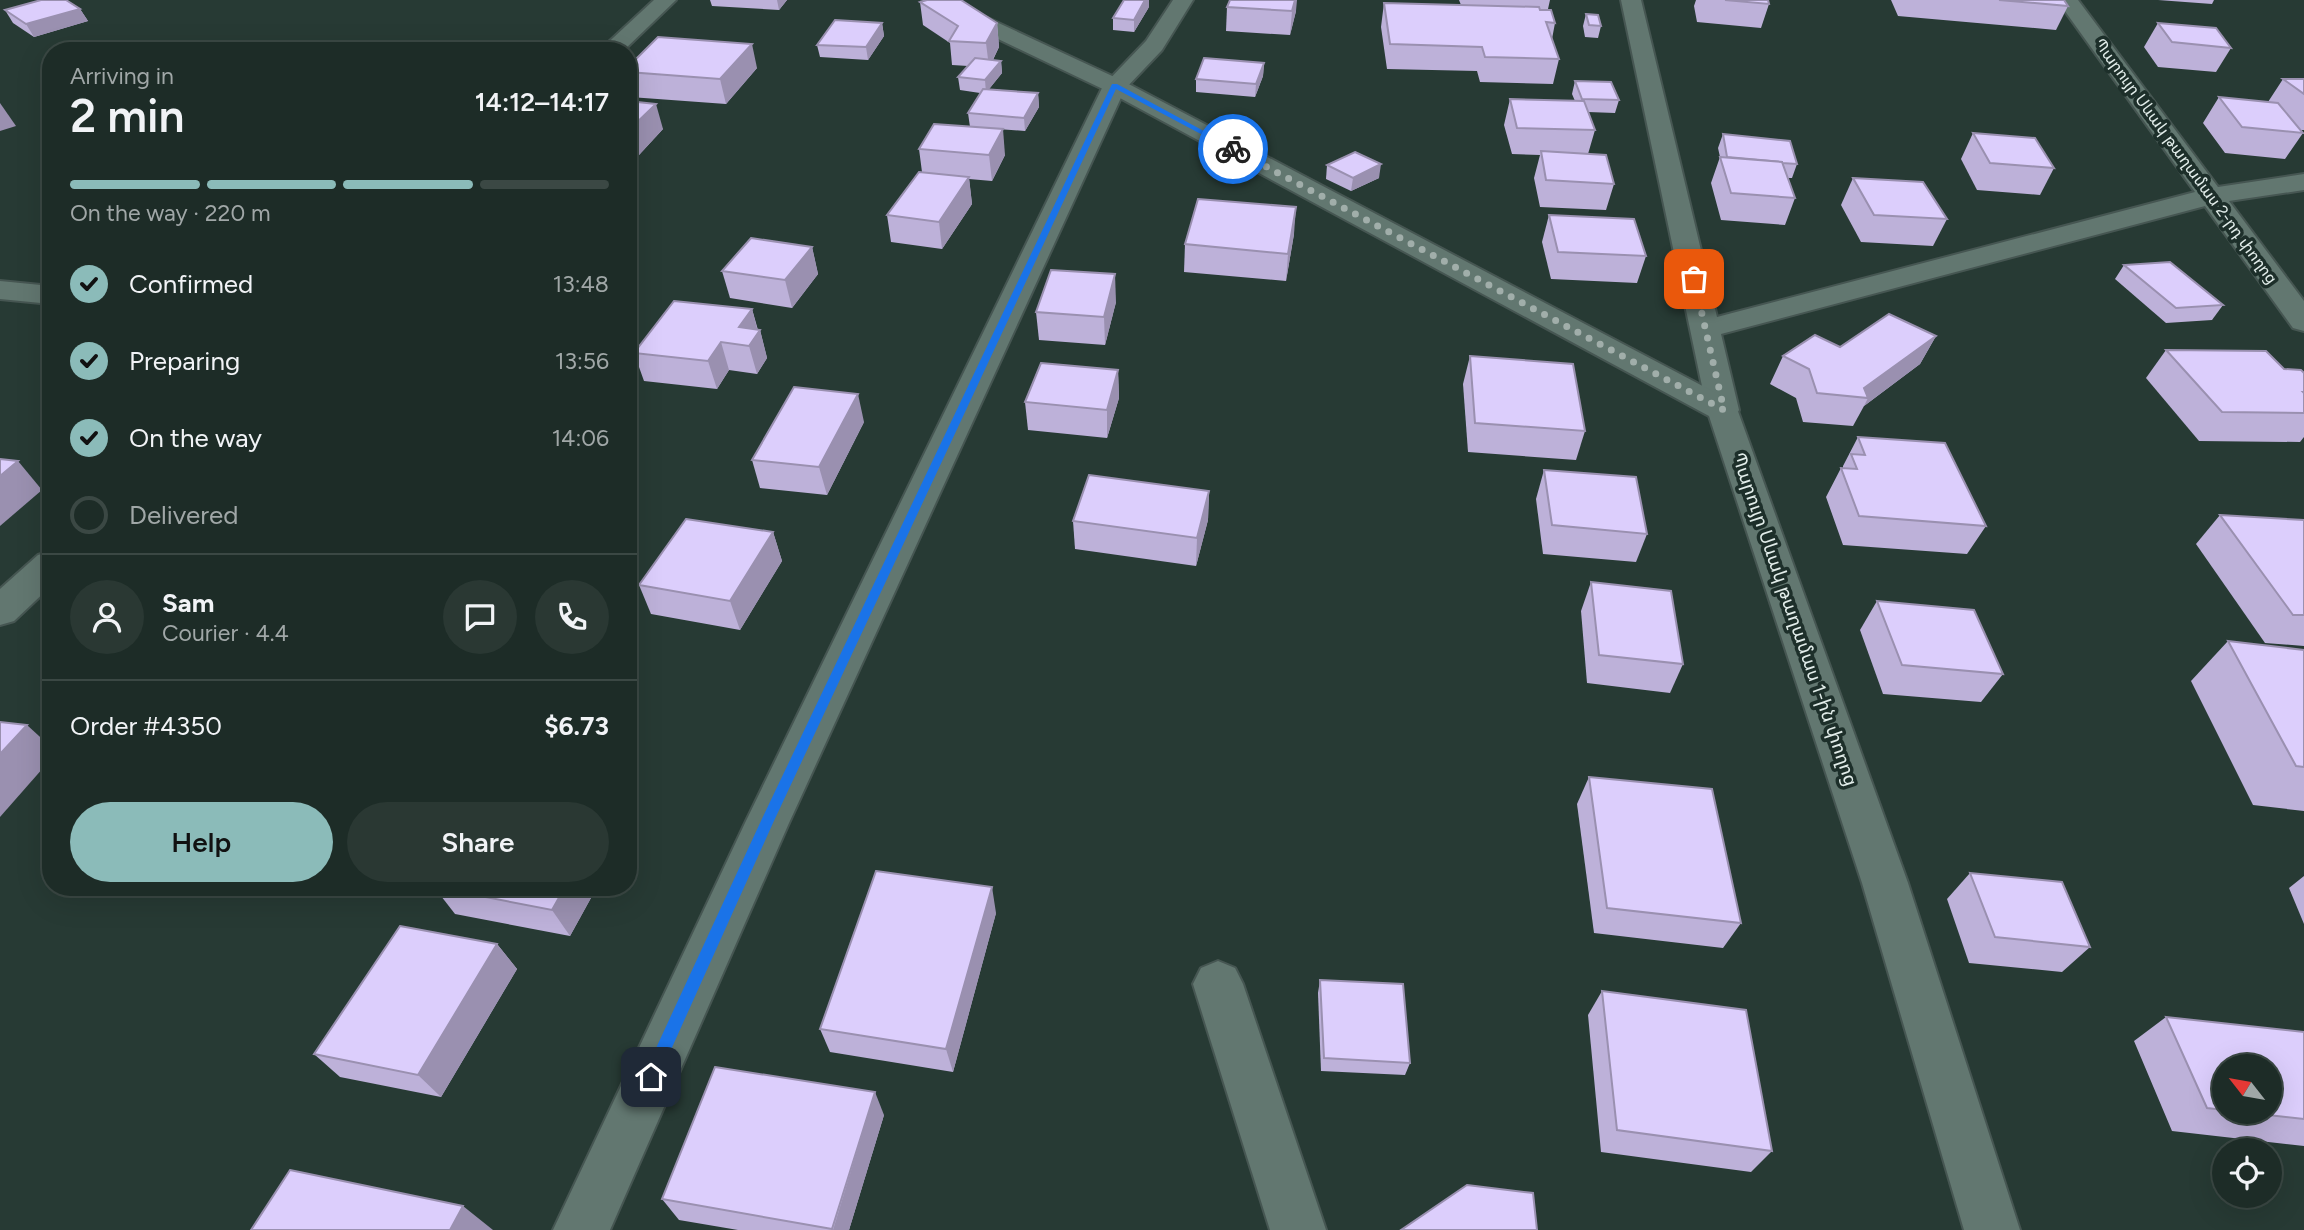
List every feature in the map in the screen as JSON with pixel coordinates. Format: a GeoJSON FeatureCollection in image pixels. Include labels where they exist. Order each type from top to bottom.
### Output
{"type":"FeatureCollection","features":[{"type":"Feature","properties":{"kind":"street"},"geometry":{"type":"LineString","coordinates":[[620,42],[666,0]]}},
{"type":"Feature","properties":{"kind":"street"},"geometry":{"type":"LineString","coordinates":[[932,0],[1115,86],[1724,410]]}},
{"type":"Feature","properties":{"kind":"street"},"geometry":{"type":"LineString","coordinates":[[581,1230],[767,823],[1115,86],[1154,44],[1184,0]]}},
{"type":"Feature","properties":{"kind":"street","name":"Պարույր Սևակ թաղամաս 1-ին փողոց"},"geometry":{"type":"LineString","coordinates":[[1631,0],[1724,410],[1885,883],[1992,1230]]}},
{"type":"Feature","properties":{"kind":"street","name":"Պարույր Սևակ թաղամաս 2-րդ փողոց"},"geometry":{"type":"LineString","coordinates":[[2067,0],[2304,322]]}},
{"type":"Feature","properties":{"kind":"street"},"geometry":{"type":"LineString","coordinates":[[1705,329],[2211,196],[2304,182]]}},
{"type":"Feature","properties":{"kind":"street"},"geometry":{"type":"LineString","coordinates":[[0,290],[42,294]]}},
{"type":"Feature","properties":{"kind":"street"},"geometry":{"type":"LineString","coordinates":[[0,611],[42,572]]}},
{"type":"Feature","properties":{"kind":"street"},"geometry":{"type":"LineString","coordinates":[[1218,984],[1298,1230]]}},
{"type":"Feature","properties":{"kind":"building"},"geometry":{"type":"Polygon","coordinates":[[[41,0],[66,0],[80,9],[26,24],[5,10],[41,0]]]}},
{"type":"Feature","properties":{"kind":"building"},"geometry":{"type":"Polygon","coordinates":[[[961,0],[997,23],[986,43],[949,41],[958,26],[920,2],[961,0]]]}},
{"type":"Feature","properties":{"kind":"building"},"geometry":{"type":"Polygon","coordinates":[[[1124,0],[1145,0],[1134,20],[1113,18],[1124,0]]]}},
{"type":"Feature","properties":{"kind":"building"},"geometry":{"type":"Polygon","coordinates":[[[1230,0],[1295,0],[1292,11],[1227,7],[1230,0]]]}},
{"type":"Feature","properties":{"kind":"building"},"geometry":{"type":"Polygon","coordinates":[[[1725,0],[1768,0],[1769,4],[1725,0]]]}},
{"type":"Feature","properties":{"kind":"building"},"geometry":{"type":"Polygon","coordinates":[[[1999,0],[2064,0],[2068,6],[1999,0]]]}},
{"type":"Feature","properties":{"kind":"building"},"geometry":{"type":"Polygon","coordinates":[[[1384,3],[1539,7],[1540,10],[1551,10],[1555,23],[1546,22],[1559,59],[1485,57],[1482,47],[1390,44],[1384,3]]]}},
{"type":"Feature","properties":{"kind":"building"},"geometry":{"type":"Polygon","coordinates":[[[1586,14],[1598,15],[1601,26],[1589,25],[1586,14]]]}},
{"type":"Feature","properties":{"kind":"building"},"geometry":{"type":"Polygon","coordinates":[[[835,20],[882,23],[866,47],[817,45],[835,20]]]}},
{"type":"Feature","properties":{"kind":"building"},"geometry":{"type":"Polygon","coordinates":[[[2158,23],[2216,28],[2231,48],[2172,42],[2158,23]]]}},
{"type":"Feature","properties":{"kind":"building"},"geometry":{"type":"Polygon","coordinates":[[[658,37],[752,44],[720,79],[637,73],[637,58],[658,37]]]}},
{"type":"Feature","properties":{"kind":"building"},"geometry":{"type":"Polygon","coordinates":[[[975,58],[1001,61],[985,80],[958,77],[975,58]]]}},
{"type":"Feature","properties":{"kind":"building"},"geometry":{"type":"Polygon","coordinates":[[[1204,58],[1264,63],[1256,84],[1196,79],[1204,58]]]}},
{"type":"Feature","properties":{"kind":"building"},"geometry":{"type":"Polygon","coordinates":[[[2283,79],[2304,79],[2304,94],[2283,79]]]}},
{"type":"Feature","properties":{"kind":"building"},"geometry":{"type":"Polygon","coordinates":[[[1575,81],[1611,82],[1619,100],[1582,99],[1575,81]]]}},
{"type":"Feature","properties":{"kind":"building"},"geometry":{"type":"Polygon","coordinates":[[[983,89],[1038,93],[1024,118],[968,113],[983,89]]]}},
{"type":"Feature","properties":{"kind":"building"},"geometry":{"type":"Polygon","coordinates":[[[2219,97],[2278,103],[2303,133],[2242,127],[2219,97]]]}},
{"type":"Feature","properties":{"kind":"building"},"geometry":{"type":"Polygon","coordinates":[[[1510,99],[1584,101],[1595,130],[1517,128],[1510,99]]]}},
{"type":"Feature","properties":{"kind":"building"},"geometry":{"type":"Polygon","coordinates":[[[637,102],[656,104],[637,122],[637,102]]]}},
{"type":"Feature","properties":{"kind":"building"},"geometry":{"type":"Polygon","coordinates":[[[934,124],[1003,129],[989,155],[919,149],[934,124]]]}},
{"type":"Feature","properties":{"kind":"building"},"geometry":{"type":"Polygon","coordinates":[[[1973,133],[2035,138],[2054,168],[1990,163],[1973,133]]]}},
{"type":"Feature","properties":{"kind":"building"},"geometry":{"type":"Polygon","coordinates":[[[1723,134],[1790,141],[1797,164],[1727,157],[1723,134]]]}},
{"type":"Feature","properties":{"kind":"building"},"geometry":{"type":"Polygon","coordinates":[[[1541,151],[1606,155],[1614,184],[1546,180],[1541,151]]]}},
{"type":"Feature","properties":{"kind":"building"},"geometry":{"type":"Polygon","coordinates":[[[1355,152],[1381,164],[1353,178],[1327,165],[1355,152]]]}},
{"type":"Feature","properties":{"kind":"building"},"geometry":{"type":"Polygon","coordinates":[[[1720,157],[1782,162],[1795,198],[1731,193],[1720,157]]]}},
{"type":"Feature","properties":{"kind":"building"},"geometry":{"type":"Polygon","coordinates":[[[919,172],[969,177],[939,222],[887,215],[919,172]]]}},
{"type":"Feature","properties":{"kind":"building"},"geometry":{"type":"Polygon","coordinates":[[[1853,178],[1923,182],[1947,219],[1874,215],[1853,178]]]}},
{"type":"Feature","properties":{"kind":"building"},"geometry":{"type":"Polygon","coordinates":[[[1198,199],[1296,207],[1288,254],[1185,244],[1198,199]]]}},
{"type":"Feature","properties":{"kind":"building"},"geometry":{"type":"Polygon","coordinates":[[[1549,215],[1634,219],[1646,256],[1558,252],[1549,215]]]}},
{"type":"Feature","properties":{"kind":"building"},"geometry":{"type":"Polygon","coordinates":[[[751,238],[812,247],[785,280],[722,271],[751,238]]]}},
{"type":"Feature","properties":{"kind":"building"},"geometry":{"type":"Polygon","coordinates":[[[2170,262],[2223,305],[2176,308],[2124,265],[2170,262]]]}},
{"type":"Feature","properties":{"kind":"building"},"geometry":{"type":"Polygon","coordinates":[[[1051,270],[1115,274],[1104,317],[1036,312],[1051,270]]]}},
{"type":"Feature","properties":{"kind":"building"},"geometry":{"type":"Polygon","coordinates":[[[674,301],[752,309],[739,327],[760,330],[749,346],[721,342],[708,361],[637,353],[637,349],[674,301]]]}},
{"type":"Feature","properties":{"kind":"building"},"geometry":{"type":"Polygon","coordinates":[[[1889,314],[1936,336],[1864,388],[1868,398],[1817,393],[1809,369],[1783,356],[1815,335],[1840,347],[1889,314]]]}},
{"type":"Feature","properties":{"kind":"building"},"geometry":{"type":"Polygon","coordinates":[[[2166,350],[2266,351],[2284,369],[2301,370],[2304,373],[2304,413],[2222,412],[2166,350]]]}},
{"type":"Feature","properties":{"kind":"building"},"geometry":{"type":"Polygon","coordinates":[[[1470,356],[1573,364],[1585,431],[1475,423],[1470,356]]]}},
{"type":"Feature","properties":{"kind":"building"},"geometry":{"type":"Polygon","coordinates":[[[1041,363],[1118,370],[1107,410],[1025,402],[1041,363]]]}},
{"type":"Feature","properties":{"kind":"building"},"geometry":{"type":"Polygon","coordinates":[[[794,387],[858,394],[819,467],[752,460],[794,387]]]}},
{"type":"Feature","properties":{"kind":"building"},"geometry":{"type":"Polygon","coordinates":[[[1858,437],[1945,443],[1986,526],[1859,516],[1841,468],[1857,469],[1851,454],[1865,455],[1858,437]]]}},
{"type":"Feature","properties":{"kind":"building"},"geometry":{"type":"Polygon","coordinates":[[[0,459],[18,461],[0,476],[0,459]]]}},
{"type":"Feature","properties":{"kind":"building"},"geometry":{"type":"Polygon","coordinates":[[[1544,470],[1636,477],[1647,534],[1552,525],[1544,470]]]}},
{"type":"Feature","properties":{"kind":"building"},"geometry":{"type":"Polygon","coordinates":[[[1089,475],[1209,491],[1197,538],[1073,521],[1089,475]]]}},
{"type":"Feature","properties":{"kind":"building"},"geometry":{"type":"Polygon","coordinates":[[[2220,515],[2304,520],[2304,615],[2293,615],[2220,515]]]}},
{"type":"Feature","properties":{"kind":"building"},"geometry":{"type":"Polygon","coordinates":[[[686,519],[773,532],[730,601],[639,585],[686,519]]]}},
{"type":"Feature","properties":{"kind":"building"},"geometry":{"type":"Polygon","coordinates":[[[1591,582],[1671,591],[1683,664],[1599,655],[1591,582]]]}},
{"type":"Feature","properties":{"kind":"building"},"geometry":{"type":"Polygon","coordinates":[[[1877,601],[1974,610],[2003,674],[1902,665],[1877,601]]]}},
{"type":"Feature","properties":{"kind":"building"},"geometry":{"type":"Polygon","coordinates":[[[2228,641],[2304,650],[2304,767],[2296,766],[2228,641]]]}},
{"type":"Feature","properties":{"kind":"building"},"geometry":{"type":"Polygon","coordinates":[[[0,722],[27,725],[0,754],[0,722]]]}},
{"type":"Feature","properties":{"kind":"building"},"geometry":{"type":"Polygon","coordinates":[[[1589,777],[1712,789],[1741,923],[1607,908],[1589,777]]]}},
{"type":"Feature","properties":{"kind":"building"},"geometry":{"type":"Polygon","coordinates":[[[876,871],[992,887],[946,1049],[820,1029],[876,871]]]}},
{"type":"Feature","properties":{"kind":"building"},"geometry":{"type":"Polygon","coordinates":[[[1970,873],[2062,882],[2090,947],[1995,937],[1970,873]]]}},
{"type":"Feature","properties":{"kind":"building"},"geometry":{"type":"Polygon","coordinates":[[[480,896],[560,896],[552,910],[480,896]]]}},
{"type":"Feature","properties":{"kind":"building"},"geometry":{"type":"Polygon","coordinates":[[[400,926],[497,944],[418,1075],[314,1054],[400,926]]]}},
{"type":"Feature","properties":{"kind":"building"},"geometry":{"type":"Polygon","coordinates":[[[1320,980],[1403,984],[1410,1063],[1324,1058],[1320,980]]]}},
{"type":"Feature","properties":{"kind":"building"},"geometry":{"type":"Polygon","coordinates":[[[1602,991],[1746,1010],[1772,1151],[1617,1130],[1602,991]]]}},
{"type":"Feature","properties":{"kind":"building"},"geometry":{"type":"Polygon","coordinates":[[[2166,1017],[2304,1032],[2304,1119],[2282,1117],[2282,1054],[2212,1054],[2212,1109],[2207,1108],[2166,1017]]]}},
{"type":"Feature","properties":{"kind":"building"},"geometry":{"type":"Polygon","coordinates":[[[715,1067],[875,1092],[832,1229],[662,1199],[715,1067]]]}},
{"type":"Feature","properties":{"kind":"building"},"geometry":{"type":"Polygon","coordinates":[[[290,1170],[463,1206],[450,1230],[251,1230],[290,1170]]]}},
{"type":"Feature","properties":{"kind":"building"},"geometry":{"type":"Polygon","coordinates":[[[1467,1185],[1533,1193],[1537,1230],[1401,1230],[1467,1185]]]}},
{"type":"Feature","properties":{"kind":"way so far"},"geometry":{"type":"LineString","coordinates":[[1233,149],[1724,410],[1694,279]]}},
{"type":"Feature","properties":{"kind":"route"},"geometry":{"type":"LineString","coordinates":[[651,1077],[767,823],[1115,86],[1233,149]]}}]}
